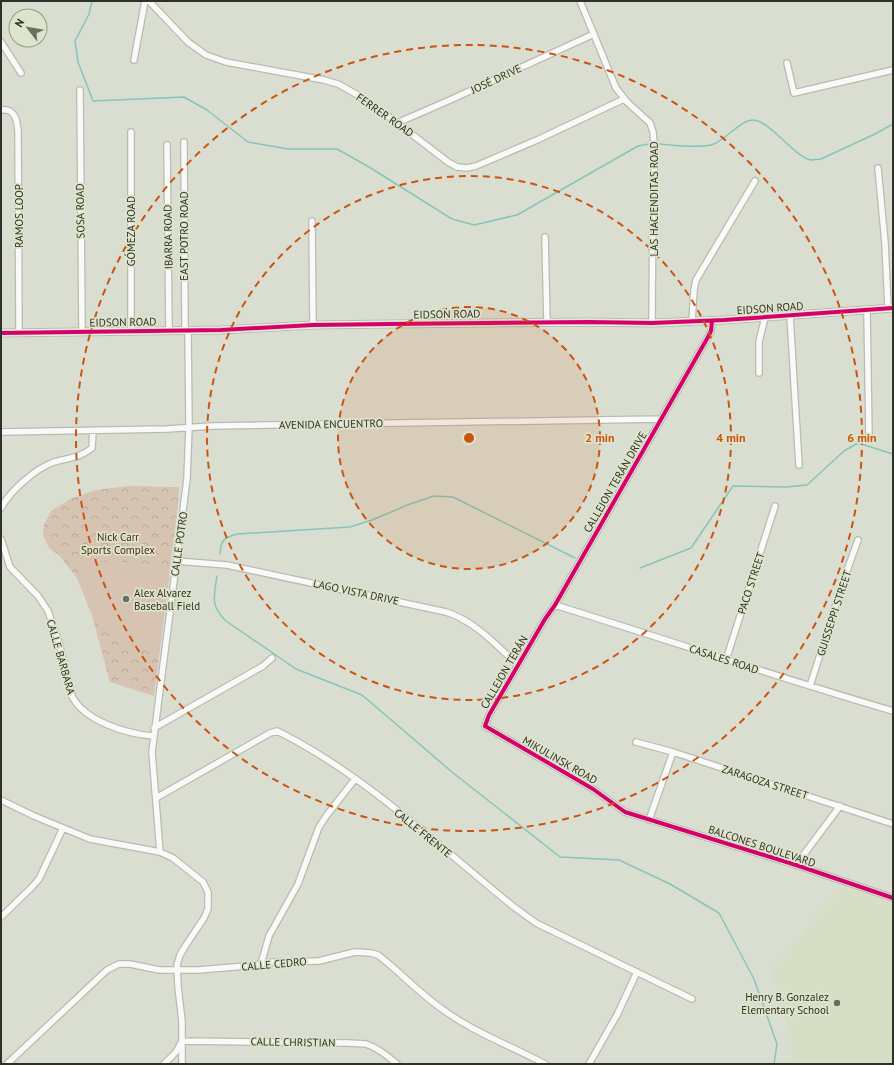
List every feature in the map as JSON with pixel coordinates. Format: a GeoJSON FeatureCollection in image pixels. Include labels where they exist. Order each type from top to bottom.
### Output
{"type":"FeatureCollection","features":[{"type":"Feature","properties":{"kind":"street"},"geometry":{"type":"LineString","coordinates":[[134,60],[144,1]]}},
{"type":"Feature","properties":{"kind":"street","name":"FERRER ROAD"},"geometry":{"type":"LineString","coordinates":[[149,1],[188,42],[206,55],[226,62],[324,80],[338,84],[356,94],[448,162],[457,167],[467,168],[476,166],[624,99]]}},
{"type":"Feature","properties":{"kind":"street","name":"LAS HACIENDITAS ROAD"},"geometry":{"type":"LineString","coordinates":[[580,1],[616,88],[624,99],[650,123],[655,138],[652,323]]}},
{"type":"Feature","properties":{"kind":"street","name":"JOSÉ DRIVE"},"geometry":{"type":"LineString","coordinates":[[397,123],[594,34]]}},
{"type":"Feature","properties":{"kind":"street"},"geometry":{"type":"LineString","coordinates":[[1,42],[21,73]]}},
{"type":"Feature","properties":{"kind":"street"},"geometry":{"type":"LineString","coordinates":[[787,63],[794,93],[893,70]]}},
{"type":"Feature","properties":{"kind":"street","name":"SOSA ROAD"},"geometry":{"type":"LineString","coordinates":[[80,90],[82,332]]}},
{"type":"Feature","properties":{"kind":"street","name":"RAMOS LOOP"},"geometry":{"type":"LineString","coordinates":[[1,110],[14,114],[18,126],[19,333]]}},
{"type":"Feature","properties":{"kind":"street","name":"GÓMEZA ROAD"},"geometry":{"type":"LineString","coordinates":[[131,132],[131,330]]}},
{"type":"Feature","properties":{"kind":"street","name":"EAST POTRO ROAD"},"geometry":{"type":"LineString","coordinates":[[184,142],[186,330]]}},
{"type":"Feature","properties":{"kind":"street","name":"IBARRA ROAD"},"geometry":{"type":"LineString","coordinates":[[167,145],[169,330]]}},
{"type":"Feature","properties":{"kind":"street"},"geometry":{"type":"LineString","coordinates":[[878,168],[890,308]]}},
{"type":"Feature","properties":{"kind":"street"},"geometry":{"type":"LineString","coordinates":[[692,321],[696,280],[755,181]]}},
{"type":"Feature","properties":{"kind":"street"},"geometry":{"type":"LineString","coordinates":[[312,220],[313,325]]}},
{"type":"Feature","properties":{"kind":"street"},"geometry":{"type":"LineString","coordinates":[[545,237],[547,322]]}},
{"type":"Feature","properties":{"kind":"street","name":"EIDSON ROAD"},"geometry":{"type":"LineString","coordinates":[[1,333],[186,330],[313,325],[547,322],[652,323],[712,321],[890,308]]}},
{"type":"Feature","properties":{"kind":"street"},"geometry":{"type":"LineString","coordinates":[[867,310],[869,438]]}},
{"type":"Feature","properties":{"kind":"street"},"geometry":{"type":"LineString","coordinates":[[790,316],[800,465]]}},
{"type":"Feature","properties":{"kind":"street"},"geometry":{"type":"LineString","coordinates":[[759,372],[759,342],[764,317]]}},
{"type":"Feature","properties":{"kind":"street","name":"CALLEJON TERÁN DRIVE"},"geometry":{"type":"LineString","coordinates":[[540,628],[555,606],[708,337],[712,321]]}},
{"type":"Feature","properties":{"kind":"street","name":"CALLE POTRO"},"geometry":{"type":"LineString","coordinates":[[160,852],[152,752],[187,479],[189,426],[186,330]]}},
{"type":"Feature","properties":{"kind":"street","name":"AVENIDA ENCUENTRO"},"geometry":{"type":"LineString","coordinates":[[1,432],[167,429],[189,426],[661,419]]}},
{"type":"Feature","properties":{"kind":"street"},"geometry":{"type":"LineString","coordinates":[[1,508],[9,496],[39,470],[54,463],[77,457],[92,448],[93,431]]}},
{"type":"Feature","properties":{"kind":"street","name":"PACO STREET"},"geometry":{"type":"LineString","coordinates":[[726,660],[775,506]]}},
{"type":"Feature","properties":{"kind":"street","name":"CALLE BARBARA"},"geometry":{"type":"LineString","coordinates":[[1,539],[10,567],[38,596],[48,611],[59,642],[72,696],[76,704],[86,712],[119,729],[137,734],[153,736]]}},
{"type":"Feature","properties":{"kind":"street","name":"GUISSEPPI STREET"},"geometry":{"type":"LineString","coordinates":[[810,686],[858,540]]}},
{"type":"Feature","properties":{"kind":"street","name":"LAGO VISTA DRIVE"},"geometry":{"type":"LineString","coordinates":[[176,561],[228,564],[446,612],[458,616],[470,623],[518,665]]}},
{"type":"Feature","properties":{"kind":"street","name":"CASALES ROAD"},"geometry":{"type":"LineString","coordinates":[[555,606],[893,711]]}},
{"type":"Feature","properties":{"kind":"street","name":"CALLEJON TERÁN"},"geometry":{"type":"LineString","coordinates":[[485,726],[489,715],[540,628]]}},
{"type":"Feature","properties":{"kind":"street"},"geometry":{"type":"LineString","coordinates":[[154,728],[263,666],[272,658]]}},
{"type":"Feature","properties":{"kind":"street","name":"MIKULINSK ROAD"},"geometry":{"type":"LineString","coordinates":[[485,726],[593,789],[626,812]]}},
{"type":"Feature","properties":{"kind":"street","name":"CALLE FRENTE"},"geometry":{"type":"LineString","coordinates":[[156,798],[264,736],[277,732],[290,737],[309,748],[355,779],[427,834],[468,870],[522,913],[546,928],[692,999]]}},
{"type":"Feature","properties":{"kind":"street","name":"ZARAGOZA STREET"},"geometry":{"type":"LineString","coordinates":[[636,742],[673,752],[893,824]]}},
{"type":"Feature","properties":{"kind":"street"},"geometry":{"type":"LineString","coordinates":[[649,820],[673,752]]}},
{"type":"Feature","properties":{"kind":"street"},"geometry":{"type":"LineString","coordinates":[[261,964],[269,936],[298,884],[319,828],[327,815],[355,779]]}},
{"type":"Feature","properties":{"kind":"street"},"geometry":{"type":"LineString","coordinates":[[1,800],[90,839],[160,852],[173,858],[204,882],[208,892],[208,909],[204,918],[180,955],[177,970],[182,1064]]}},
{"type":"Feature","properties":{"kind":"street"},"geometry":{"type":"LineString","coordinates":[[796,865],[840,806]]}},
{"type":"Feature","properties":{"kind":"street","name":"BALCONES BOULEVARD"},"geometry":{"type":"LineString","coordinates":[[626,812],[796,865],[893,898]]}},
{"type":"Feature","properties":{"kind":"street"},"geometry":{"type":"LineString","coordinates":[[1,916],[39,879],[64,828]]}},
{"type":"Feature","properties":{"kind":"street","name":"CALLE CEDRO"},"geometry":{"type":"LineString","coordinates":[[7,1064],[112,966],[119,964],[130,964],[159,970],[226,968],[287,961],[319,961],[355,952],[378,955],[441,1008],[454,1017],[490,1037],[545,1064]]}},
{"type":"Feature","properties":{"kind":"street"},"geometry":{"type":"LineString","coordinates":[[589,1064],[618,1015],[637,972]]}},
{"type":"Feature","properties":{"kind":"street"},"geometry":{"type":"LineString","coordinates":[[164,1064],[176,1052],[182,1042]]}},
{"type":"Feature","properties":{"kind":"street","name":"CALLE CHRISTIAN"},"geometry":{"type":"LineString","coordinates":[[182,1042],[357,1043],[374,1047],[382,1051],[397,1064]]}},
{"type":"Feature","properties":{"kind":"shaded area","name":"Henry B. Gonzalez Elementary School"},"geometry":{"type":"Polygon","coordinates":[[[843,886],[893,903],[893,1064],[791,1064],[791,1035],[771,971],[843,886]]]}},
{"type":"Feature","properties":{"kind":"green space","name":"Nick Carr Sports Complex"},"geometry":{"type":"Polygon","coordinates":[[[128,486],[179,487],[154,696],[110,682],[91,612],[77,578],[59,555],[50,549],[43,535],[44,525],[51,511],[72,498],[96,490],[128,486]]]}},
{"type":"Feature","properties":{"kind":"green space","name":"Alex Alvarez Baseball Field"},"geometry":{"type":"Polygon","coordinates":[[[80,560],[170,565],[160,648],[132,644],[113,634],[97,623],[89,608],[82,589],[79,574],[80,560]]]}},
{"type":"Feature","properties":{"kind":"waterway"},"geometry":{"type":"LineString","coordinates":[[92,1],[89,14],[75,41],[78,62],[93,101],[184,97],[207,110],[248,142],[288,149],[337,149],[369,167],[452,219],[474,225],[517,215],[638,146],[649,144]]}},
{"type":"Feature","properties":{"kind":"waterway"},"geometry":{"type":"LineString","coordinates":[[659,144],[687,146],[714,144],[719,142],[739,126],[753,120],[767,126],[797,153],[812,160],[821,159],[893,124]]}},
{"type":"Feature","properties":{"kind":"waterway"},"geometry":{"type":"LineString","coordinates":[[640,568],[691,548],[733,486],[786,487],[807,485],[844,451],[858,443],[893,454]]}},
{"type":"Feature","properties":{"kind":"waterway"},"geometry":{"type":"LineString","coordinates":[[220,554],[222,542],[226,538],[237,534],[350,527],[434,496],[453,497],[575,558]]}},
{"type":"Feature","properties":{"kind":"waterway"},"geometry":{"type":"LineString","coordinates":[[217,576],[214,600],[217,610],[226,621],[296,669],[362,695],[452,772],[560,857],[619,860],[670,884],[719,913],[754,979],[777,1044],[774,1064]]}},
{"type":"Feature","properties":{"kind":"cycle path"},"geometry":{"type":"LineString","coordinates":[[1,333],[221,330],[313,325],[588,322],[652,323],[724,320],[893,308]]}},
{"type":"Feature","properties":{"kind":"cycle path"},"geometry":{"type":"LineString","coordinates":[[712,321],[711,331],[708,337],[555,605],[545,619],[489,715],[485,726],[593,789],[625,812],[796,865],[893,898]]}},
{"type":"Feature","properties":{"kind":"place","name":"Alex Alvarez Baseball Field"},"geometry":{"type":"Point","coordinates":[126,599]}},
{"type":"Feature","properties":{"kind":"place","name":"Henry B. Gonzalez Elementary School"},"geometry":{"type":"Point","coordinates":[837,1003]}}]}
